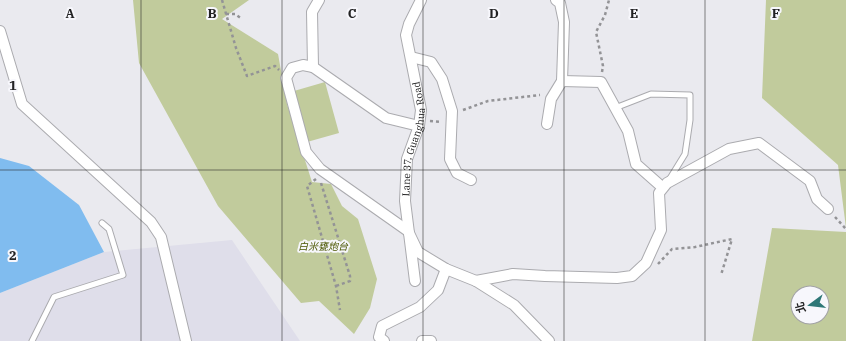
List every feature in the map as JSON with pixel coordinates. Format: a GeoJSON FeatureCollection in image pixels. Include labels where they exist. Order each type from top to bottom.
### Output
{"type":"FeatureCollection","features":[{"type":"Feature","properties":{"kind":"street"},"geometry":{"type":"LineString","coordinates":[[313,67],[312,12],[319,0]]}},
{"type":"Feature","properties":{"kind":"street","name":"Lane 37, Guanghua Road"},"geometry":{"type":"LineString","coordinates":[[415,281],[405,201],[407,159],[419,122],[421,110],[406,34],[409,24],[421,0]]}},
{"type":"Feature","properties":{"kind":"street"},"geometry":{"type":"LineString","coordinates":[[547,124],[551,99],[562,81],[564,22],[560,3],[556,0]]}},
{"type":"Feature","properties":{"kind":"street"},"geometry":{"type":"LineString","coordinates":[[0,31],[22,104],[151,222],[161,238],[186,341]]}},
{"type":"Feature","properties":{"kind":"street"},"geometry":{"type":"LineString","coordinates":[[411,57],[431,62],[442,79],[452,111],[450,159],[457,173],[471,180]]}},
{"type":"Feature","properties":{"kind":"street"},"geometry":{"type":"LineString","coordinates":[[419,122],[386,118],[313,67],[303,64],[292,68],[286,78],[306,152],[320,169],[332,174],[408,231],[418,252],[446,268],[476,281],[514,305],[549,341]]}},
{"type":"Feature","properties":{"kind":"street"},"geometry":{"type":"LineString","coordinates":[[562,81],[601,82],[628,131],[636,164],[664,185]]}},
{"type":"Feature","properties":{"kind":"street"},"geometry":{"type":"LineString","coordinates":[[476,281],[513,274],[603,277],[632,276],[646,262],[661,230],[659,193],[664,185],[729,149],[758,144],[810,181],[817,200],[828,209]]}},
{"type":"Feature","properties":{"kind":"street"},"geometry":{"type":"LineString","coordinates":[[384,341],[379,337],[382,326],[420,307],[438,290],[446,268]]}},
{"type":"Feature","properties":{"kind":"street"},"geometry":{"type":"LineString","coordinates":[[422,341],[431,341]]}},
{"type":"Feature","properties":{"kind":"lane"},"geometry":{"type":"LineString","coordinates":[[615,108],[651,94],[690,95],[690,120],[685,154],[664,185]]}},
{"type":"Feature","properties":{"kind":"lane"},"geometry":{"type":"LineString","coordinates":[[32,341],[54,297],[124,275],[109,229],[102,223]]}},
{"type":"Feature","properties":{"kind":"path"},"geometry":{"type":"LineString","coordinates":[[222,0],[247,76],[275,66],[286,78]]}},
{"type":"Feature","properties":{"kind":"path"},"geometry":{"type":"LineString","coordinates":[[601,82],[603,66],[596,32],[605,15],[609,0]]}},
{"type":"Feature","properties":{"kind":"path"},"geometry":{"type":"LineString","coordinates":[[226,14],[235,14],[242,19]]}},
{"type":"Feature","properties":{"kind":"path"},"geometry":{"type":"LineString","coordinates":[[419,122],[452,119],[488,102],[524,98]]}},
{"type":"Feature","properties":{"kind":"path"},"geometry":{"type":"LineString","coordinates":[[336,286],[350,281],[350,276],[337,230],[324,198],[320,176],[307,186],[336,286],[340,310]]}},
{"type":"Feature","properties":{"kind":"path"},"geometry":{"type":"LineString","coordinates":[[828,209],[846,229]]}},
{"type":"Feature","properties":{"kind":"path"},"geometry":{"type":"LineString","coordinates":[[656,267],[672,250],[732,239],[721,275]]}},
{"type":"Feature","properties":{"kind":"shaded area"},"geometry":{"type":"Polygon","coordinates":[[[232,240],[300,341],[0,341],[0,293],[104,252],[232,240]]]}},
{"type":"Feature","properties":{"kind":"green space","name":"白米甕炮台"},"geometry":{"type":"Polygon","coordinates":[[[133,0],[249,0],[222,19],[278,54],[287,104],[312,182],[331,184],[342,206],[358,219],[377,279],[370,308],[354,334],[319,301],[301,303],[218,206],[139,63],[133,0]]]}},
{"type":"Feature","properties":{"kind":"green space"},"geometry":{"type":"Polygon","coordinates":[[[766,0],[846,0],[846,228],[838,165],[762,98],[766,0]]]}},
{"type":"Feature","properties":{"kind":"green space"},"geometry":{"type":"Polygon","coordinates":[[[325,82],[339,133],[307,142],[294,91],[325,82]]]}},
{"type":"Feature","properties":{"kind":"green space"},"geometry":{"type":"Polygon","coordinates":[[[772,228],[846,232],[846,341],[752,341],[772,228]]]}},
{"type":"Feature","properties":{"kind":"water"},"geometry":{"type":"Polygon","coordinates":[[[0,158],[29,166],[79,205],[104,252],[0,293],[0,158]]]}}]}
